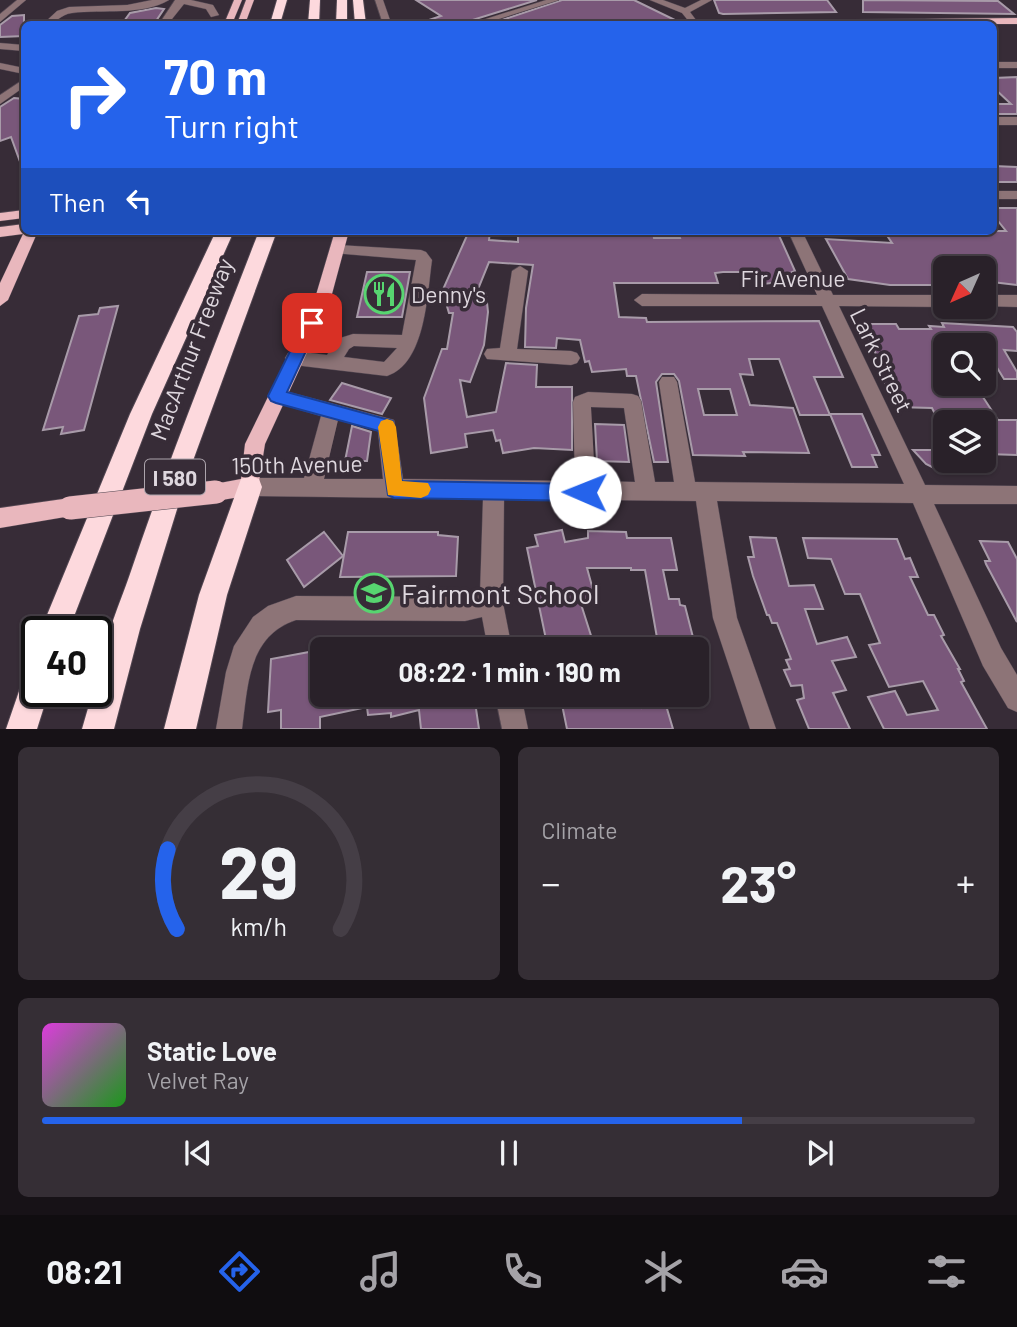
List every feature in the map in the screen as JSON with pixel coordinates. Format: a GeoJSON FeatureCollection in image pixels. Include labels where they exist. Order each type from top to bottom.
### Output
{"type":"FeatureCollection","features":[{"type":"Feature","properties":{"kind":"highway"},"geometry":{"type":"LineString","coordinates":[[276,21],[282,0]]}},
{"type":"Feature","properties":{"kind":"highway"},"geometry":{"type":"LineString","coordinates":[[314,21],[315,0]]}},
{"type":"Feature","properties":{"kind":"highway"},"geometry":{"type":"LineString","coordinates":[[342,0],[342,21]]}},
{"type":"Feature","properties":{"kind":"highway"},"geometry":{"type":"LineString","coordinates":[[358,0],[361,21]]}},
{"type":"Feature","properties":{"kind":"highway","name":"MacArthur Freeway"},"geometry":{"type":"LineString","coordinates":[[60,616],[141,414],[223,235]]}},
{"type":"Feature","properties":{"kind":"highway","name":"MacArthur Freeway"},"geometry":{"type":"LineString","coordinates":[[99,729],[126,629],[171,489],[266,235]]}},
{"type":"Feature","properties":{"kind":"highway"},"geometry":{"type":"LineString","coordinates":[[180,729],[213,595],[250,488]]}},
{"type":"Feature","properties":{"kind":"highway"},"geometry":{"type":"LineString","coordinates":[[21,729],[28,707]]}},
{"type":"Feature","properties":{"kind":"main road"},"geometry":{"type":"LineString","coordinates":[[230,21],[237,0]]}},
{"type":"Feature","properties":{"kind":"main road"},"geometry":{"type":"LineString","coordinates":[[242,21],[250,0]]}},
{"type":"Feature","properties":{"kind":"main road"},"geometry":{"type":"LineString","coordinates":[[233,14],[246,13]]}},
{"type":"Feature","properties":{"kind":"main road"},"geometry":{"type":"LineString","coordinates":[[997,21],[1017,21]]}},
{"type":"Feature","properties":{"kind":"main road"},"geometry":{"type":"LineString","coordinates":[[997,28],[1017,28]]}},
{"type":"Feature","properties":{"kind":"main road"},"geometry":{"type":"LineString","coordinates":[[0,216],[21,217]]}},
{"type":"Feature","properties":{"kind":"main road"},"geometry":{"type":"LineString","coordinates":[[0,232],[21,219]]}},
{"type":"Feature","properties":{"kind":"main road"},"geometry":{"type":"LineString","coordinates":[[0,300],[29,235]]}},
{"type":"Feature","properties":{"kind":"main road"},"geometry":{"type":"LineString","coordinates":[[250,488],[253,449],[320,305],[341,235]]}},
{"type":"Feature","properties":{"kind":"main road","name":"150th Avenue"},"geometry":{"type":"LineString","coordinates":[[0,518],[250,488]]}},
{"type":"Feature","properties":{"kind":"street"},"geometry":{"type":"LineString","coordinates":[[0,19],[22,0]]}},
{"type":"Feature","properties":{"kind":"street"},"geometry":{"type":"LineString","coordinates":[[69,10],[79,0]]}},
{"type":"Feature","properties":{"kind":"street"},"geometry":{"type":"LineString","coordinates":[[51,21],[60,13],[69,10],[127,8],[165,0]]}},
{"type":"Feature","properties":{"kind":"street"},"geometry":{"type":"LineString","coordinates":[[165,21],[180,0],[210,7],[211,18],[233,14]]}},
{"type":"Feature","properties":{"kind":"street"},"geometry":{"type":"LineString","coordinates":[[379,0],[386,21]]}},
{"type":"Feature","properties":{"kind":"street"},"geometry":{"type":"LineString","coordinates":[[485,21],[555,0]]}},
{"type":"Feature","properties":{"kind":"street"},"geometry":{"type":"LineString","coordinates":[[654,0],[685,10],[693,21]]}},
{"type":"Feature","properties":{"kind":"street"},"geometry":{"type":"LineString","coordinates":[[685,10],[708,0]]}},
{"type":"Feature","properties":{"kind":"street"},"geometry":{"type":"LineString","coordinates":[[119,20],[127,8]]}},
{"type":"Feature","properties":{"kind":"street"},"geometry":{"type":"LineString","coordinates":[[3,48],[21,48]]}},
{"type":"Feature","properties":{"kind":"street"},"geometry":{"type":"LineString","coordinates":[[997,65],[1017,65]]}},
{"type":"Feature","properties":{"kind":"street"},"geometry":{"type":"LineString","coordinates":[[0,66],[21,72]]}},
{"type":"Feature","properties":{"kind":"street"},"geometry":{"type":"LineString","coordinates":[[0,88],[21,75]]}},
{"type":"Feature","properties":{"kind":"street"},"geometry":{"type":"LineString","coordinates":[[0,101],[21,84]]}},
{"type":"Feature","properties":{"kind":"street"},"geometry":{"type":"LineString","coordinates":[[997,121],[1017,121]]}},
{"type":"Feature","properties":{"kind":"street"},"geometry":{"type":"LineString","coordinates":[[997,195],[1017,195]]}},
{"type":"Feature","properties":{"kind":"street","name":"Lark Street"},"geometry":{"type":"LineString","coordinates":[[797,235],[919,494],[992,657],[1017,699]]}},
{"type":"Feature","properties":{"kind":"street"},"geometry":{"type":"LineString","coordinates":[[294,358],[387,369],[395,366],[404,355],[415,323],[424,260],[421,255],[338,250]]}},
{"type":"Feature","properties":{"kind":"street"},"geometry":{"type":"LineString","coordinates":[[520,271],[501,354],[571,358]]}},
{"type":"Feature","properties":{"kind":"street","name":"Fir Avenue"},"geometry":{"type":"LineString","coordinates":[[642,300],[933,301]]}},
{"type":"Feature","properties":{"kind":"street"},"geometry":{"type":"LineString","coordinates":[[996,301],[1017,301]]}},
{"type":"Feature","properties":{"kind":"street"},"geometry":{"type":"LineString","coordinates":[[332,362],[343,344],[353,340],[408,342]]}},
{"type":"Feature","properties":{"kind":"street"},"geometry":{"type":"LineString","coordinates":[[668,382],[725,618],[763,729]]}},
{"type":"Feature","properties":{"kind":"street"},"geometry":{"type":"LineString","coordinates":[[276,396],[387,426],[394,489]]}},
{"type":"Feature","properties":{"kind":"street"},"geometry":{"type":"LineString","coordinates":[[585,492],[582,402],[587,399],[632,401],[648,492]]}},
{"type":"Feature","properties":{"kind":"street"},"geometry":{"type":"LineString","coordinates":[[312,488],[331,412]]}},
{"type":"Feature","properties":{"kind":"street","name":"150th Avenue"},"geometry":{"type":"LineString","coordinates":[[250,488],[1017,495]]}},
{"type":"Feature","properties":{"kind":"street"},"geometry":{"type":"LineString","coordinates":[[494,491],[491,603],[498,637]]}},
{"type":"Feature","properties":{"kind":"street"},"geometry":{"type":"LineString","coordinates":[[229,729],[240,665],[248,640],[261,623],[278,612],[296,608],[465,609],[491,603]]}},
{"type":"Feature","properties":{"kind":"street"},"geometry":{"type":"LineString","coordinates":[[510,707],[515,729]]}},
{"type":"Feature","properties":{"kind":"building"},"geometry":{"type":"Polygon","coordinates":[[[416,0],[537,0],[469,21],[426,21],[441,16],[416,0]]]}},
{"type":"Feature","properties":{"kind":"building"},"geometry":{"type":"Polygon","coordinates":[[[562,0],[634,0],[677,21],[499,21],[562,0]]]}},
{"type":"Feature","properties":{"kind":"building"},"geometry":{"type":"Polygon","coordinates":[[[714,0],[827,0],[836,12],[723,14],[719,13],[714,0]]]}},
{"type":"Feature","properties":{"kind":"building"},"geometry":{"type":"Polygon","coordinates":[[[863,0],[998,1],[1014,14],[863,12],[863,0]]]}},
{"type":"Feature","properties":{"kind":"building"},"geometry":{"type":"Polygon","coordinates":[[[164,9],[156,21],[124,21],[130,13],[164,9]]]}},
{"type":"Feature","properties":{"kind":"building"},"geometry":{"type":"Polygon","coordinates":[[[24,15],[24,21],[21,21],[21,36],[0,37],[0,25],[12,16],[24,15]]]}},
{"type":"Feature","properties":{"kind":"building"},"geometry":{"type":"Polygon","coordinates":[[[1017,77],[1017,114],[997,114],[997,104],[1011,104],[997,91],[997,78],[1017,77]]]}},
{"type":"Feature","properties":{"kind":"building"},"geometry":{"type":"Polygon","coordinates":[[[14,98],[21,99],[21,164],[11,137],[0,141],[0,107],[14,98]]]}},
{"type":"Feature","properties":{"kind":"building"},"geometry":{"type":"Polygon","coordinates":[[[997,166],[1017,167],[1017,182],[997,182],[997,166]]]}},
{"type":"Feature","properties":{"kind":"building"},"geometry":{"type":"Polygon","coordinates":[[[997,208],[1017,208],[1017,285],[996,282],[996,256],[933,256],[933,285],[890,285],[848,279],[826,239],[892,243],[887,235],[997,235],[997,231],[1006,231],[997,220],[997,208]]]}},
{"type":"Feature","properties":{"kind":"building"},"geometry":{"type":"Polygon","coordinates":[[[467,235],[490,235],[489,240],[518,242],[518,235],[654,235],[654,238],[680,238],[679,235],[779,235],[795,271],[792,272],[794,276],[788,276],[790,281],[763,284],[761,279],[756,279],[754,272],[723,272],[715,273],[718,283],[614,283],[619,317],[646,318],[647,322],[819,321],[843,377],[814,377],[830,415],[800,415],[779,359],[749,359],[753,375],[740,374],[750,405],[793,408],[809,453],[743,452],[745,456],[693,455],[679,381],[674,374],[662,374],[656,382],[668,462],[654,462],[636,376],[627,376],[626,369],[592,372],[589,361],[585,362],[580,340],[557,338],[556,348],[525,347],[526,308],[533,265],[489,262],[476,294],[486,293],[488,312],[484,345],[470,382],[460,380],[467,417],[496,412],[506,363],[537,365],[536,387],[572,387],[572,450],[534,448],[503,453],[500,440],[496,441],[493,430],[465,434],[467,447],[431,453],[424,398],[442,349],[447,349],[453,313],[449,313],[446,303],[437,303],[467,235]],[[698,389],[704,415],[737,415],[730,389],[698,389]]]}},
{"type":"Feature","properties":{"kind":"building","name":"Denny's"},"geometry":{"type":"Polygon","coordinates":[[[367,272],[410,272],[402,317],[357,317],[367,272]]]}},
{"type":"Feature","properties":{"kind":"building"},"geometry":{"type":"Polygon","coordinates":[[[118,306],[84,430],[61,434],[63,427],[43,430],[79,316],[98,314],[100,308],[118,306]]]}},
{"type":"Feature","properties":{"kind":"building"},"geometry":{"type":"Polygon","coordinates":[[[942,323],[1013,327],[1017,332],[1017,351],[1004,350],[1017,372],[1017,379],[1004,379],[996,366],[996,333],[933,333],[933,396],[982,396],[991,410],[896,407],[883,379],[887,379],[884,370],[861,324],[896,324],[899,329],[944,327],[942,323]]]}},
{"type":"Feature","properties":{"kind":"building"},"geometry":{"type":"Polygon","coordinates":[[[342,383],[391,398],[382,414],[330,400],[342,383]]]}},
{"type":"Feature","properties":{"kind":"building"},"geometry":{"type":"Polygon","coordinates":[[[830,414],[862,414],[880,455],[872,455],[877,467],[852,467],[830,414]]]}},
{"type":"Feature","properties":{"kind":"building"},"geometry":{"type":"Polygon","coordinates":[[[996,417],[998,420],[1017,420],[1017,455],[996,454],[996,417]]]}},
{"type":"Feature","properties":{"kind":"building"},"geometry":{"type":"Polygon","coordinates":[[[595,424],[624,425],[629,462],[597,461],[595,424]]]}},
{"type":"Feature","properties":{"kind":"building"},"geometry":{"type":"Polygon","coordinates":[[[352,426],[371,432],[367,461],[345,461],[352,426]]]}},
{"type":"Feature","properties":{"kind":"building"},"geometry":{"type":"Polygon","coordinates":[[[913,450],[933,450],[933,468],[913,450]]]}},
{"type":"Feature","properties":{"kind":"building"},"geometry":{"type":"Polygon","coordinates":[[[562,530],[565,542],[588,538],[588,531],[626,532],[627,538],[671,538],[677,570],[663,570],[669,599],[679,599],[680,605],[685,606],[693,637],[657,637],[645,570],[587,568],[595,597],[580,601],[591,637],[546,637],[527,548],[538,546],[535,535],[562,530]]]}},
{"type":"Feature","properties":{"kind":"building"},"geometry":{"type":"Polygon","coordinates":[[[324,532],[343,556],[304,587],[287,560],[324,532]]]}},
{"type":"Feature","properties":{"kind":"building"},"geometry":{"type":"Polygon","coordinates":[[[348,532],[438,532],[438,535],[458,537],[456,576],[340,577],[348,532]]]}},
{"type":"Feature","properties":{"kind":"building"},"geometry":{"type":"Polygon","coordinates":[[[750,537],[776,538],[789,586],[814,585],[823,609],[805,609],[817,644],[847,637],[856,657],[832,661],[846,690],[833,693],[850,729],[809,729],[797,700],[804,698],[802,685],[791,686],[784,670],[790,669],[786,660],[791,659],[777,623],[772,623],[767,615],[753,576],[748,557],[754,557],[750,537]]]}},
{"type":"Feature","properties":{"kind":"building"},"geometry":{"type":"Polygon","coordinates":[[[803,538],[897,539],[905,559],[910,558],[918,577],[910,577],[928,615],[934,615],[944,635],[941,636],[960,669],[964,681],[961,682],[987,729],[884,729],[868,697],[895,691],[907,715],[938,710],[923,681],[889,687],[869,645],[880,643],[860,594],[845,594],[831,559],[808,558],[803,538]]]}},
{"type":"Feature","properties":{"kind":"building"},"geometry":{"type":"Polygon","coordinates":[[[980,541],[1008,542],[1017,559],[1017,622],[986,564],[985,561],[990,561],[980,541]]]}},
{"type":"Feature","properties":{"kind":"building"},"geometry":{"type":"Polygon","coordinates":[[[309,652],[310,707],[367,707],[320,717],[320,729],[281,729],[281,710],[268,712],[271,659],[309,652]]]}},
{"type":"Feature","properties":{"kind":"building"},"geometry":{"type":"Polygon","coordinates":[[[367,707],[476,707],[479,729],[421,729],[419,710],[391,717],[391,713],[368,715],[367,707]]]}},
{"type":"Feature","properties":{"kind":"building"},"geometry":{"type":"Polygon","coordinates":[[[562,707],[666,707],[673,729],[567,729],[562,707]]]}},
{"type":"Feature","properties":{"kind":"slow traffic"},"geometry":{"type":"LineString","coordinates":[[387,427],[394,489],[421,489]]}},
{"type":"Feature","properties":{"kind":"place","name":"Denny's"},"geometry":{"type":"Point","coordinates":[384,294]}},
{"type":"Feature","properties":{"kind":"place","name":"Fairmont School"},"geometry":{"type":"Point","coordinates":[374,593]}},
{"type":"Feature","properties":{"kind":"route"},"geometry":{"type":"LineString","coordinates":[[312,323],[276,396],[387,426],[394,489],[585,492]]}}]}
